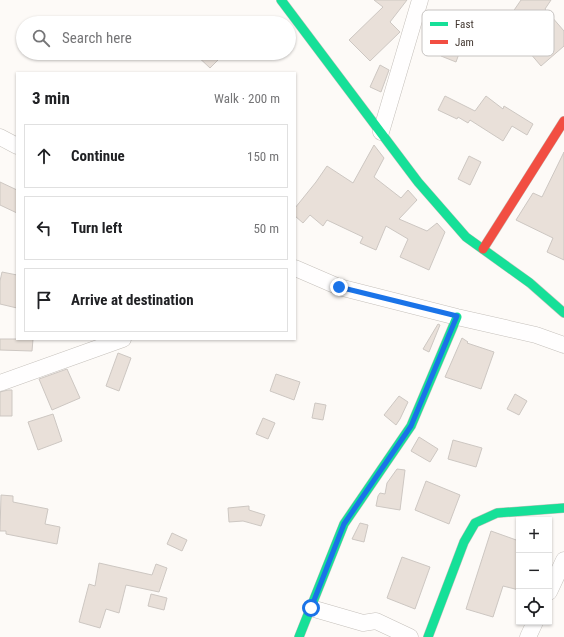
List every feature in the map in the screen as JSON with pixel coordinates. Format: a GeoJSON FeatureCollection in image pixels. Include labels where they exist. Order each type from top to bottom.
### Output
{"type":"FeatureCollection","features":[{"type":"Feature","properties":{"kind":"street"},"geometry":{"type":"LineString","coordinates":[[281,0],[293,16]]}},
{"type":"Feature","properties":{"kind":"street"},"geometry":{"type":"LineString","coordinates":[[380,132],[420,0]]}},
{"type":"Feature","properties":{"kind":"street"},"geometry":{"type":"LineString","coordinates":[[296,20],[418,182],[466,237],[530,283],[564,313]]}},
{"type":"Feature","properties":{"kind":"street"},"geometry":{"type":"LineString","coordinates":[[482,249],[564,121]]}},
{"type":"Feature","properties":{"kind":"street"},"geometry":{"type":"LineString","coordinates":[[0,137],[16,145]]}},
{"type":"Feature","properties":{"kind":"street"},"geometry":{"type":"LineString","coordinates":[[299,273],[339,287],[536,335],[564,345]]}},
{"type":"Feature","properties":{"kind":"street"},"geometry":{"type":"LineString","coordinates":[[299,637],[344,524],[411,426],[457,316]]}},
{"type":"Feature","properties":{"kind":"street"},"geometry":{"type":"LineString","coordinates":[[0,383],[120,340]]}},
{"type":"Feature","properties":{"kind":"street"},"geometry":{"type":"LineString","coordinates":[[428,637],[464,542],[475,523],[497,513],[564,508]]}},
{"type":"Feature","properties":{"kind":"street"},"geometry":{"type":"LineString","coordinates":[[550,589],[564,560]]}},
{"type":"Feature","properties":{"kind":"street"},"geometry":{"type":"LineString","coordinates":[[311,608],[363,623],[376,621],[410,637]]}},
{"type":"Feature","properties":{"kind":"street"},"geometry":{"type":"LineString","coordinates":[[528,637],[534,625]]}},
{"type":"Feature","properties":{"kind":"building"},"geometry":{"type":"Polygon","coordinates":[[[374,0],[407,0],[390,22],[400,32],[370,61],[349,40],[383,7],[374,0]]]}},
{"type":"Feature","properties":{"kind":"building"},"geometry":{"type":"Polygon","coordinates":[[[521,0],[551,0],[545,9],[546,10],[514,10],[521,0]]]}},
{"type":"Feature","properties":{"kind":"building"},"geometry":{"type":"Polygon","coordinates":[[[554,19],[564,31],[564,46],[554,55],[554,19]]]}},
{"type":"Feature","properties":{"kind":"building"},"geometry":{"type":"Polygon","coordinates":[[[441,56],[458,56],[456,62],[441,56]]]}},
{"type":"Feature","properties":{"kind":"building"},"geometry":{"type":"Polygon","coordinates":[[[532,56],[552,56],[541,66],[532,56]]]}},
{"type":"Feature","properties":{"kind":"building"},"geometry":{"type":"Polygon","coordinates":[[[201,60],[218,60],[210,68],[201,60]]]}},
{"type":"Feature","properties":{"kind":"building"},"geometry":{"type":"Polygon","coordinates":[[[380,65],[389,70],[381,92],[370,87],[380,65]]]}},
{"type":"Feature","properties":{"kind":"building"},"geometry":{"type":"Polygon","coordinates":[[[445,96],[475,111],[486,96],[503,109],[504,106],[533,124],[527,135],[512,126],[503,141],[470,120],[468,123],[458,117],[457,119],[438,110],[445,96]]]}},
{"type":"Feature","properties":{"kind":"building"},"geometry":{"type":"Polygon","coordinates":[[[374,145],[384,158],[374,177],[401,198],[408,190],[417,200],[399,219],[427,231],[437,223],[445,232],[429,270],[400,257],[408,239],[386,226],[376,250],[360,243],[363,237],[327,220],[323,226],[310,215],[303,223],[296,217],[296,207],[327,166],[353,183],[374,145]]]}},
{"type":"Feature","properties":{"kind":"building"},"geometry":{"type":"Polygon","coordinates":[[[564,152],[564,260],[547,252],[553,238],[516,220],[533,193],[542,197],[564,152]]]}},
{"type":"Feature","properties":{"kind":"building"},"geometry":{"type":"Polygon","coordinates":[[[469,156],[481,162],[470,185],[458,179],[469,156]]]}},
{"type":"Feature","properties":{"kind":"building"},"geometry":{"type":"Polygon","coordinates":[[[0,182],[16,190],[16,213],[0,205],[0,182]]]}},
{"type":"Feature","properties":{"kind":"building"},"geometry":{"type":"Polygon","coordinates":[[[2,272],[16,275],[16,308],[0,304],[0,281],[2,272]]]}},
{"type":"Feature","properties":{"kind":"building"},"geometry":{"type":"Polygon","coordinates":[[[438,324],[440,325],[429,352],[423,349],[438,324]]]}},
{"type":"Feature","properties":{"kind":"building"},"geometry":{"type":"Polygon","coordinates":[[[462,338],[468,342],[467,343],[494,352],[481,389],[445,377],[462,338]]]}},
{"type":"Feature","properties":{"kind":"building"},"geometry":{"type":"Polygon","coordinates":[[[0,339],[33,340],[32,351],[0,350],[0,339]]]}},
{"type":"Feature","properties":{"kind":"building"},"geometry":{"type":"Polygon","coordinates":[[[118,353],[131,358],[119,391],[106,386],[118,353]]]}},
{"type":"Feature","properties":{"kind":"building"},"geometry":{"type":"Polygon","coordinates":[[[67,369],[80,398],[52,410],[39,379],[67,369]]]}},
{"type":"Feature","properties":{"kind":"building"},"geometry":{"type":"Polygon","coordinates":[[[276,374],[300,382],[294,400],[270,391],[276,374]]]}},
{"type":"Feature","properties":{"kind":"building"},"geometry":{"type":"Polygon","coordinates":[[[12,390],[12,416],[0,416],[0,392],[12,390]]]}},
{"type":"Feature","properties":{"kind":"building"},"geometry":{"type":"Polygon","coordinates":[[[515,394],[527,401],[519,415],[507,409],[515,394]]]}},
{"type":"Feature","properties":{"kind":"building"},"geometry":{"type":"Polygon","coordinates":[[[399,396],[408,402],[396,425],[384,415],[399,396]]]}},
{"type":"Feature","properties":{"kind":"building"},"geometry":{"type":"Polygon","coordinates":[[[315,403],[326,405],[323,420],[312,418],[315,403]]]}},
{"type":"Feature","properties":{"kind":"building"},"geometry":{"type":"Polygon","coordinates":[[[53,414],[62,441],[38,450],[28,422],[53,414]]]}},
{"type":"Feature","properties":{"kind":"building"},"geometry":{"type":"Polygon","coordinates":[[[263,418],[275,423],[268,439],[256,434],[263,418]]]}},
{"type":"Feature","properties":{"kind":"building"},"geometry":{"type":"Polygon","coordinates":[[[419,437],[438,449],[430,462],[411,451],[419,437]]]}},
{"type":"Feature","properties":{"kind":"building"},"geometry":{"type":"Polygon","coordinates":[[[453,440],[482,448],[476,467],[448,459],[453,440]]]}},
{"type":"Feature","properties":{"kind":"building"},"geometry":{"type":"Polygon","coordinates":[[[397,469],[405,470],[400,510],[376,506],[378,496],[380,493],[385,494],[387,483],[397,469]]]}},
{"type":"Feature","properties":{"kind":"building"},"geometry":{"type":"Polygon","coordinates":[[[426,481],[460,495],[449,524],[415,510],[426,481]]]}},
{"type":"Feature","properties":{"kind":"building"},"geometry":{"type":"Polygon","coordinates":[[[1,495],[13,496],[13,502],[48,509],[45,524],[60,527],[57,544],[6,534],[6,531],[0,531],[1,495]]]}},
{"type":"Feature","properties":{"kind":"building"},"geometry":{"type":"Polygon","coordinates":[[[249,506],[249,510],[265,515],[261,526],[243,521],[229,522],[228,508],[249,506]]]}},
{"type":"Feature","properties":{"kind":"building"},"geometry":{"type":"Polygon","coordinates":[[[360,523],[368,525],[364,542],[352,539],[360,523]]]}},
{"type":"Feature","properties":{"kind":"building"},"geometry":{"type":"Polygon","coordinates":[[[491,531],[516,540],[516,589],[503,586],[493,617],[466,609],[491,531]]]}},
{"type":"Feature","properties":{"kind":"building"},"geometry":{"type":"Polygon","coordinates":[[[172,533],[187,540],[182,551],[167,544],[172,533]]]}},
{"type":"Feature","properties":{"kind":"building"},"geometry":{"type":"Polygon","coordinates":[[[402,557],[430,567],[415,609],[387,598],[402,557]]]}},
{"type":"Feature","properties":{"kind":"building"},"geometry":{"type":"Polygon","coordinates":[[[99,563],[152,575],[156,564],[167,568],[159,592],[126,585],[119,613],[106,609],[100,628],[79,622],[89,584],[95,586],[99,563]]]}},
{"type":"Feature","properties":{"kind":"building"},"geometry":{"type":"Polygon","coordinates":[[[151,594],[167,598],[164,610],[148,606],[151,594]]]}},
{"type":"Feature","properties":{"kind":"traffic: fast"},"geometry":{"type":"LineString","coordinates":[[281,0],[293,16]]}},
{"type":"Feature","properties":{"kind":"traffic: fast"},"geometry":{"type":"LineString","coordinates":[[296,20],[418,182],[466,237],[530,283],[564,313]]}},
{"type":"Feature","properties":{"kind":"traffic: fast"},"geometry":{"type":"LineString","coordinates":[[299,637],[344,524],[411,426],[457,317]]}},
{"type":"Feature","properties":{"kind":"traffic: fast"},"geometry":{"type":"LineString","coordinates":[[428,637],[464,542],[475,523],[497,513],[564,508]]}},
{"type":"Feature","properties":{"kind":"traffic: jam"},"geometry":{"type":"LineString","coordinates":[[483,249],[564,121]]}},
{"type":"Feature","properties":{"kind":"route"},"geometry":{"type":"LineString","coordinates":[[311,608],[344,524],[411,426],[457,316],[339,287]]}}]}
